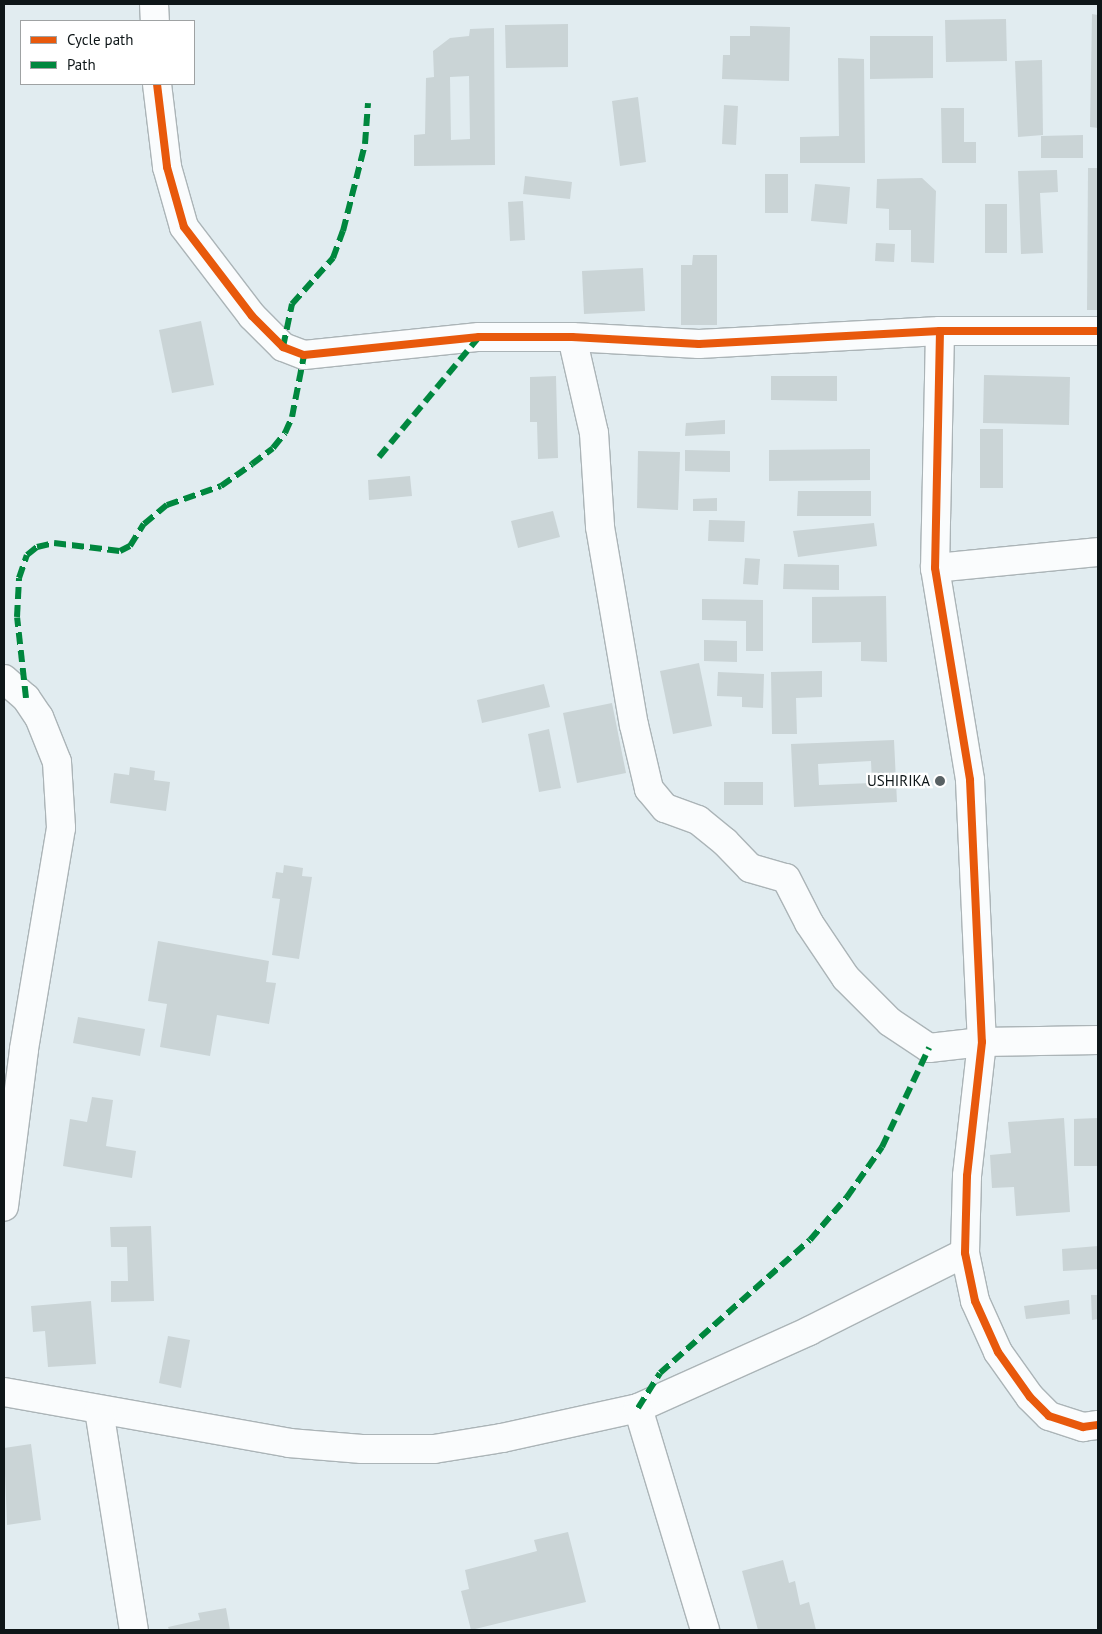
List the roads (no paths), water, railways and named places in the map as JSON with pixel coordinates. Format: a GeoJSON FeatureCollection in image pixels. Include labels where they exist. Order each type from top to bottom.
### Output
{"type":"FeatureCollection","features":[{"type":"Feature","properties":{"kind":"street"},"geometry":{"type":"LineString","coordinates":[[154,4],[155,20]]}},
{"type":"Feature","properties":{"kind":"street"},"geometry":{"type":"LineString","coordinates":[[157,85],[167,167],[184,226],[252,316],[283,347],[304,355],[479,337],[572,338],[699,344],[940,332],[1098,332]]}},
{"type":"Feature","properties":{"kind":"street"},"geometry":{"type":"LineString","coordinates":[[940,332],[935,568],[970,780],[982,1042],[967,1176],[964,1253],[975,1301],[998,1352],[1030,1397],[1049,1416],[1083,1427],[1098,1425]]}},
{"type":"Feature","properties":{"kind":"street"},"geometry":{"type":"LineString","coordinates":[[572,338],[594,433],[600,527],[634,725],[649,789],[665,808],[698,820],[750,868],[786,878],[810,923],[846,978],[890,1022],[930,1048],[982,1042],[1098,1040]]}},
{"type":"Feature","properties":{"kind":"street"},"geometry":{"type":"LineString","coordinates":[[935,568],[1098,552]]}},
{"type":"Feature","properties":{"kind":"street"},"geometry":{"type":"LineString","coordinates":[[4,679],[26,698],[39,717],[57,762],[61,828],[24,1050],[4,1207]]}},
{"type":"Feature","properties":{"kind":"street"},"geometry":{"type":"LineString","coordinates":[[4,1392],[289,1443],[371,1449],[434,1449],[502,1438],[638,1408],[809,1331],[964,1253]]}},
{"type":"Feature","properties":{"kind":"street"},"geometry":{"type":"LineString","coordinates":[[638,1408],[705,1630]]}},
{"type":"Feature","properties":{"kind":"street"},"geometry":{"type":"LineString","coordinates":[[99,1410],[134,1630]]}},
{"type":"Feature","properties":{"kind":"place","name":"USHIRIKA"},"geometry":{"type":"Point","coordinates":[940,781]}}]}
